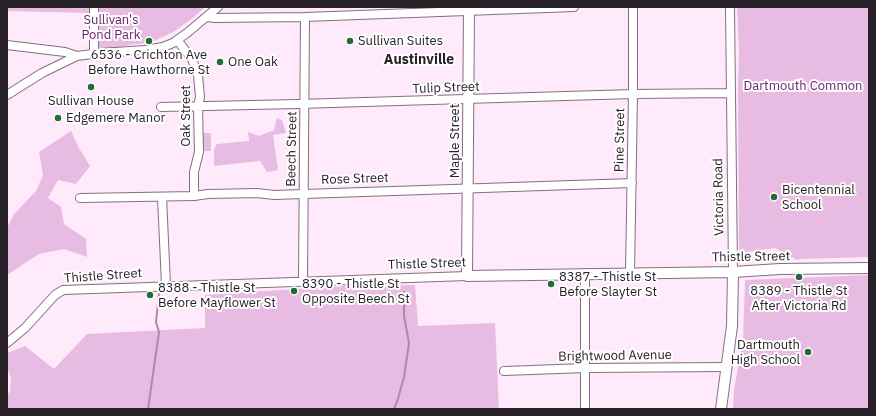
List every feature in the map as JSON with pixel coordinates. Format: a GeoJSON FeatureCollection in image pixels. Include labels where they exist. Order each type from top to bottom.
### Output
{"type":"FeatureCollection","features":[{"type":"Feature","properties":{"kind":"main road","name":"Maple Street"},"geometry":{"type":"LineString","coordinates":[[467,276],[469,9]]}},
{"type":"Feature","properties":{"kind":"main road","name":"Thistle Street"},"geometry":{"type":"LineString","coordinates":[[467,276],[733,272],[780,269],[869,268]]}},
{"type":"Feature","properties":{"kind":"main road","name":"Victoria Road"},"geometry":{"type":"LineString","coordinates":[[721,409],[732,326],[733,272]]}},
{"type":"Feature","properties":{"kind":"street"},"geometry":{"type":"LineString","coordinates":[[94,7],[94,54]]}},
{"type":"Feature","properties":{"kind":"street"},"geometry":{"type":"LineString","coordinates":[[7,95],[42,73],[77,56],[163,47],[178,40],[208,17],[218,7]]}},
{"type":"Feature","properties":{"kind":"street"},"geometry":{"type":"LineString","coordinates":[[208,17],[305,17],[469,9],[574,7]]}},
{"type":"Feature","properties":{"kind":"street","name":"Pine Street"},"geometry":{"type":"LineString","coordinates":[[630,273],[633,7]]}},
{"type":"Feature","properties":{"kind":"street","name":"Victoria Road"},"geometry":{"type":"LineString","coordinates":[[730,7],[733,272]]}},
{"type":"Feature","properties":{"kind":"street","name":"Beech Street"},"geometry":{"type":"LineString","coordinates":[[303,281],[305,17]]}},
{"type":"Feature","properties":{"kind":"street","name":"Oak Street"},"geometry":{"type":"LineString","coordinates":[[178,40],[192,60],[198,75],[200,97],[198,107],[199,152],[194,172],[194,196]]}},
{"type":"Feature","properties":{"kind":"street"},"geometry":{"type":"LineString","coordinates":[[7,46],[65,52],[77,56]]}},
{"type":"Feature","properties":{"kind":"street","name":"Tulip Street"},"geometry":{"type":"LineString","coordinates":[[161,107],[633,94],[731,93]]}},
{"type":"Feature","properties":{"kind":"street","name":"Rose Street"},"geometry":{"type":"LineString","coordinates":[[80,198],[194,196],[208,194],[274,194],[632,183]]}},
{"type":"Feature","properties":{"kind":"street"},"geometry":{"type":"LineString","coordinates":[[162,196],[166,285]]}},
{"type":"Feature","properties":{"kind":"street"},"geometry":{"type":"LineString","coordinates":[[585,274],[586,409]]}},
{"type":"Feature","properties":{"kind":"street","name":"Thistle Street"},"geometry":{"type":"LineString","coordinates":[[7,343],[25,328],[54,295],[63,290],[166,285],[467,276]]}},
{"type":"Feature","properties":{"kind":"street","name":"Brightwood Avenue"},"geometry":{"type":"LineString","coordinates":[[504,371],[586,368],[726,367]]}},
{"type":"Feature","properties":{"kind":"green space","name":"Sullivan's Pond Park"},"geometry":{"type":"Polygon","coordinates":[[[7,7],[205,7],[175,31],[150,43],[135,44],[90,53],[90,13],[7,11],[7,7]]]}},
{"type":"Feature","properties":{"kind":"green space","name":"Dartmouth Common"},"geometry":{"type":"Polygon","coordinates":[[[737,7],[869,7],[869,257],[797,260],[775,248],[739,253],[739,50],[737,7]]]}},
{"type":"Feature","properties":{"kind":"green space"},"geometry":{"type":"Polygon","coordinates":[[[277,118],[282,120],[286,133],[273,135],[278,170],[267,172],[260,161],[214,166],[214,149],[217,144],[249,141],[248,132],[259,136],[274,130],[277,118]]]}},
{"type":"Feature","properties":{"kind":"green space"},"geometry":{"type":"Polygon","coordinates":[[[71,131],[90,166],[76,184],[58,180],[48,198],[61,207],[64,224],[86,239],[87,257],[64,249],[39,254],[7,275],[7,228],[14,214],[36,191],[43,175],[39,152],[71,131]]]}},
{"type":"Feature","properties":{"kind":"green space"},"geometry":{"type":"Polygon","coordinates":[[[202,133],[211,133],[211,151],[202,151],[202,133]]]}},
{"type":"Feature","properties":{"kind":"green space"},"geometry":{"type":"Polygon","coordinates":[[[869,275],[869,409],[733,409],[734,390],[743,339],[745,280],[869,275]]]}},
{"type":"Feature","properties":{"kind":"green space"},"geometry":{"type":"Polygon","coordinates":[[[415,285],[418,326],[495,323],[499,409],[7,409],[7,394],[10,392],[11,379],[7,366],[7,353],[25,346],[54,369],[87,334],[205,328],[205,295],[341,286],[415,285]]]}},
{"type":"Feature","properties":{"kind":"waterway"},"geometry":{"type":"LineString","coordinates":[[394,409],[404,377],[409,343],[404,316],[404,292]]}},
{"type":"Feature","properties":{"kind":"waterway"},"geometry":{"type":"LineString","coordinates":[[148,409],[159,332],[156,322],[159,293]]}},
{"type":"Feature","properties":{"kind":"place","name":"6536 - Crichton Ave Before Hawthorne St"},"geometry":{"type":"Point","coordinates":[149,41]}},
{"type":"Feature","properties":{"kind":"place","name":"Sullivan Suites"},"geometry":{"type":"Point","coordinates":[350,41]}},
{"type":"Feature","properties":{"kind":"place","name":"One Oak"},"geometry":{"type":"Point","coordinates":[220,62]}},
{"type":"Feature","properties":{"kind":"place","name":"Sullivan House"},"geometry":{"type":"Point","coordinates":[91,87]}},
{"type":"Feature","properties":{"kind":"place","name":"Edgemere Manor"},"geometry":{"type":"Point","coordinates":[58,118]}},
{"type":"Feature","properties":{"kind":"place","name":"Bicentennial School"},"geometry":{"type":"Point","coordinates":[774,197]}},
{"type":"Feature","properties":{"kind":"place","name":"8389 - Thistle St After Victoria Rd"},"geometry":{"type":"Point","coordinates":[799,277]}},
{"type":"Feature","properties":{"kind":"place","name":"8387 - Thistle St Before Slayter St"},"geometry":{"type":"Point","coordinates":[551,284]}},
{"type":"Feature","properties":{"kind":"place","name":"8390 - Thistle St Opposite Beech St"},"geometry":{"type":"Point","coordinates":[294,291]}},
{"type":"Feature","properties":{"kind":"place","name":"8388 - Thistle St Before Mayflower St"},"geometry":{"type":"Point","coordinates":[150,295]}},
{"type":"Feature","properties":{"kind":"place","name":"Dartmouth High School"},"geometry":{"type":"Point","coordinates":[808,352]}},
{"type":"Feature","properties":{"kind":"district","name":"Austinville"},"geometry":{"type":"Point","coordinates":[419,60]}}]}
